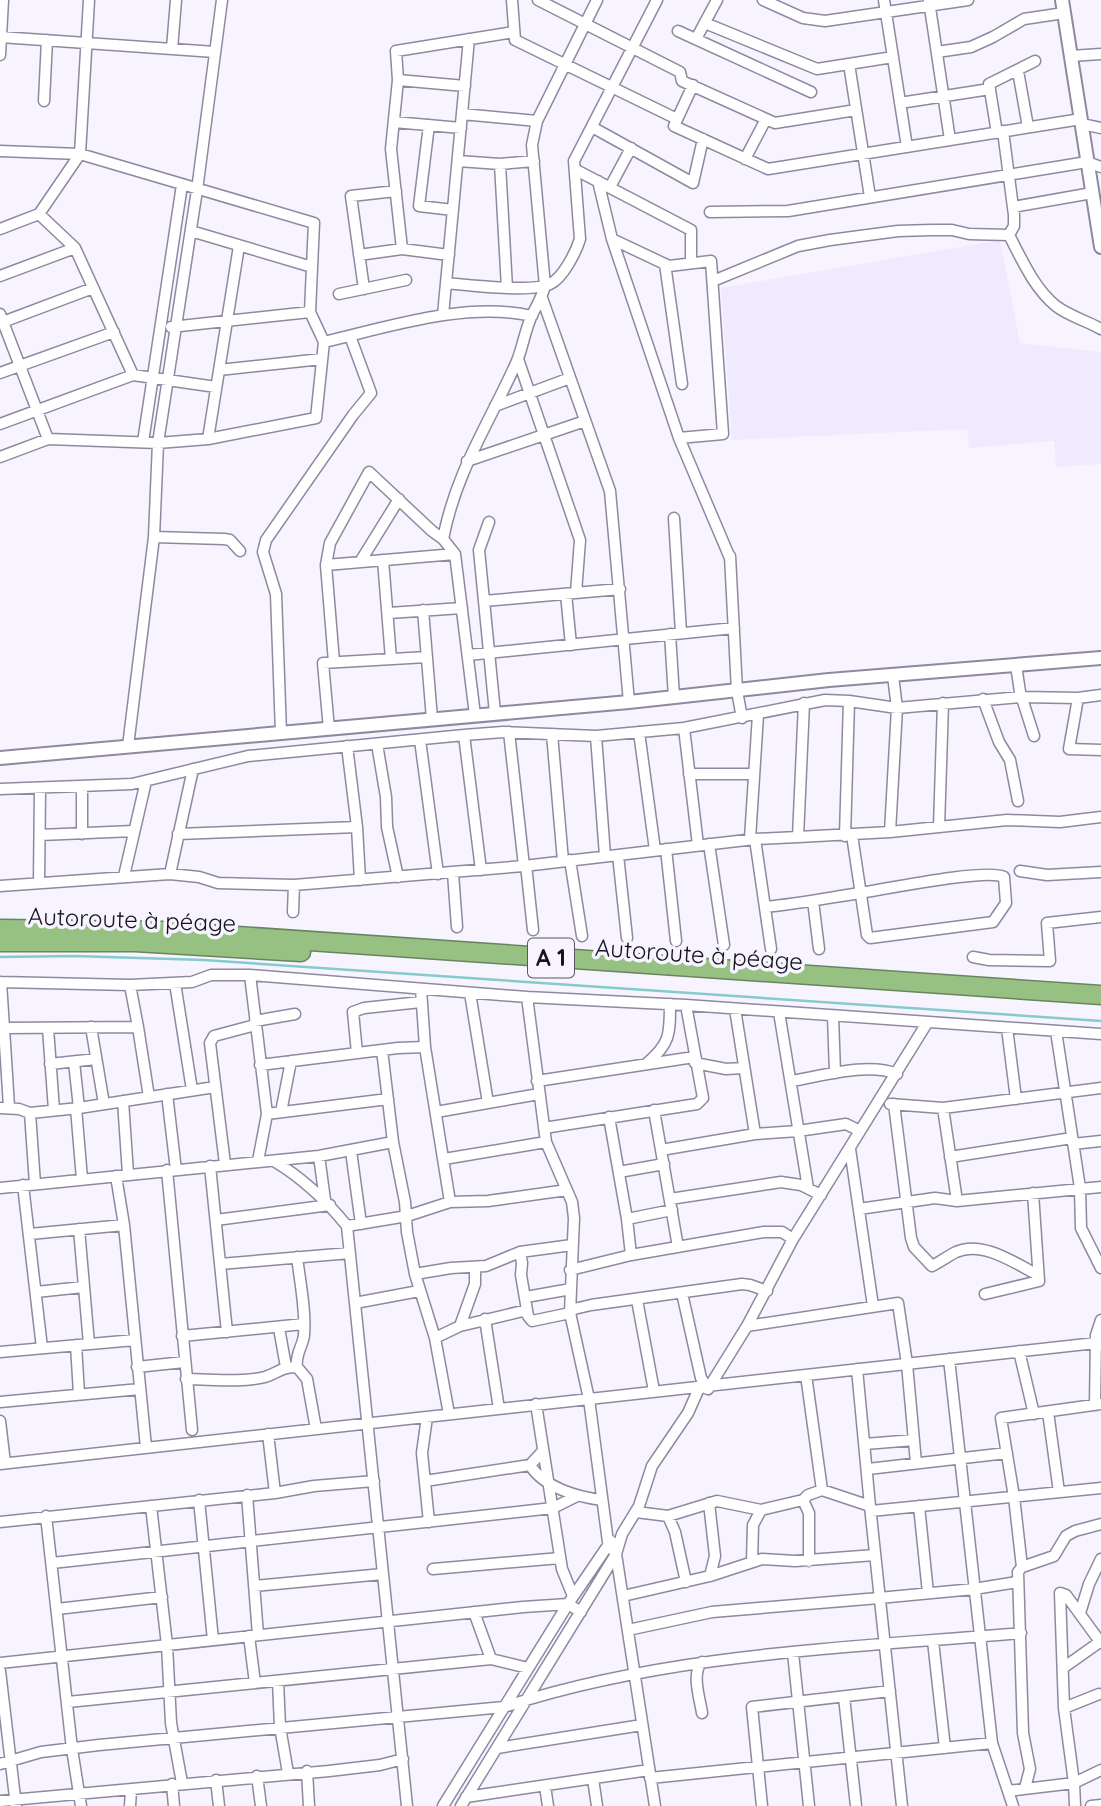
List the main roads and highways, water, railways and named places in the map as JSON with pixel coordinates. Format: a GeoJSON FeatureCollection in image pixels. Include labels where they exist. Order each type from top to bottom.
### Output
{"type":"FeatureCollection","features":[{"type":"Feature","properties":{"kind":"highway","name":"A 1"},"geometry":{"type":"LineString","coordinates":[[0,929],[189,933],[1101,995]]}},
{"type":"Feature","properties":{"kind":"highway","name":"Autoroute à péage"},"geometry":{"type":"LineString","coordinates":[[0,942],[135,942],[231,947],[1101,1007]]}},
{"type":"Feature","properties":{"kind":"waterway"},"geometry":{"type":"LineString","coordinates":[[0,957],[204,960],[1101,1021]]}}]}
